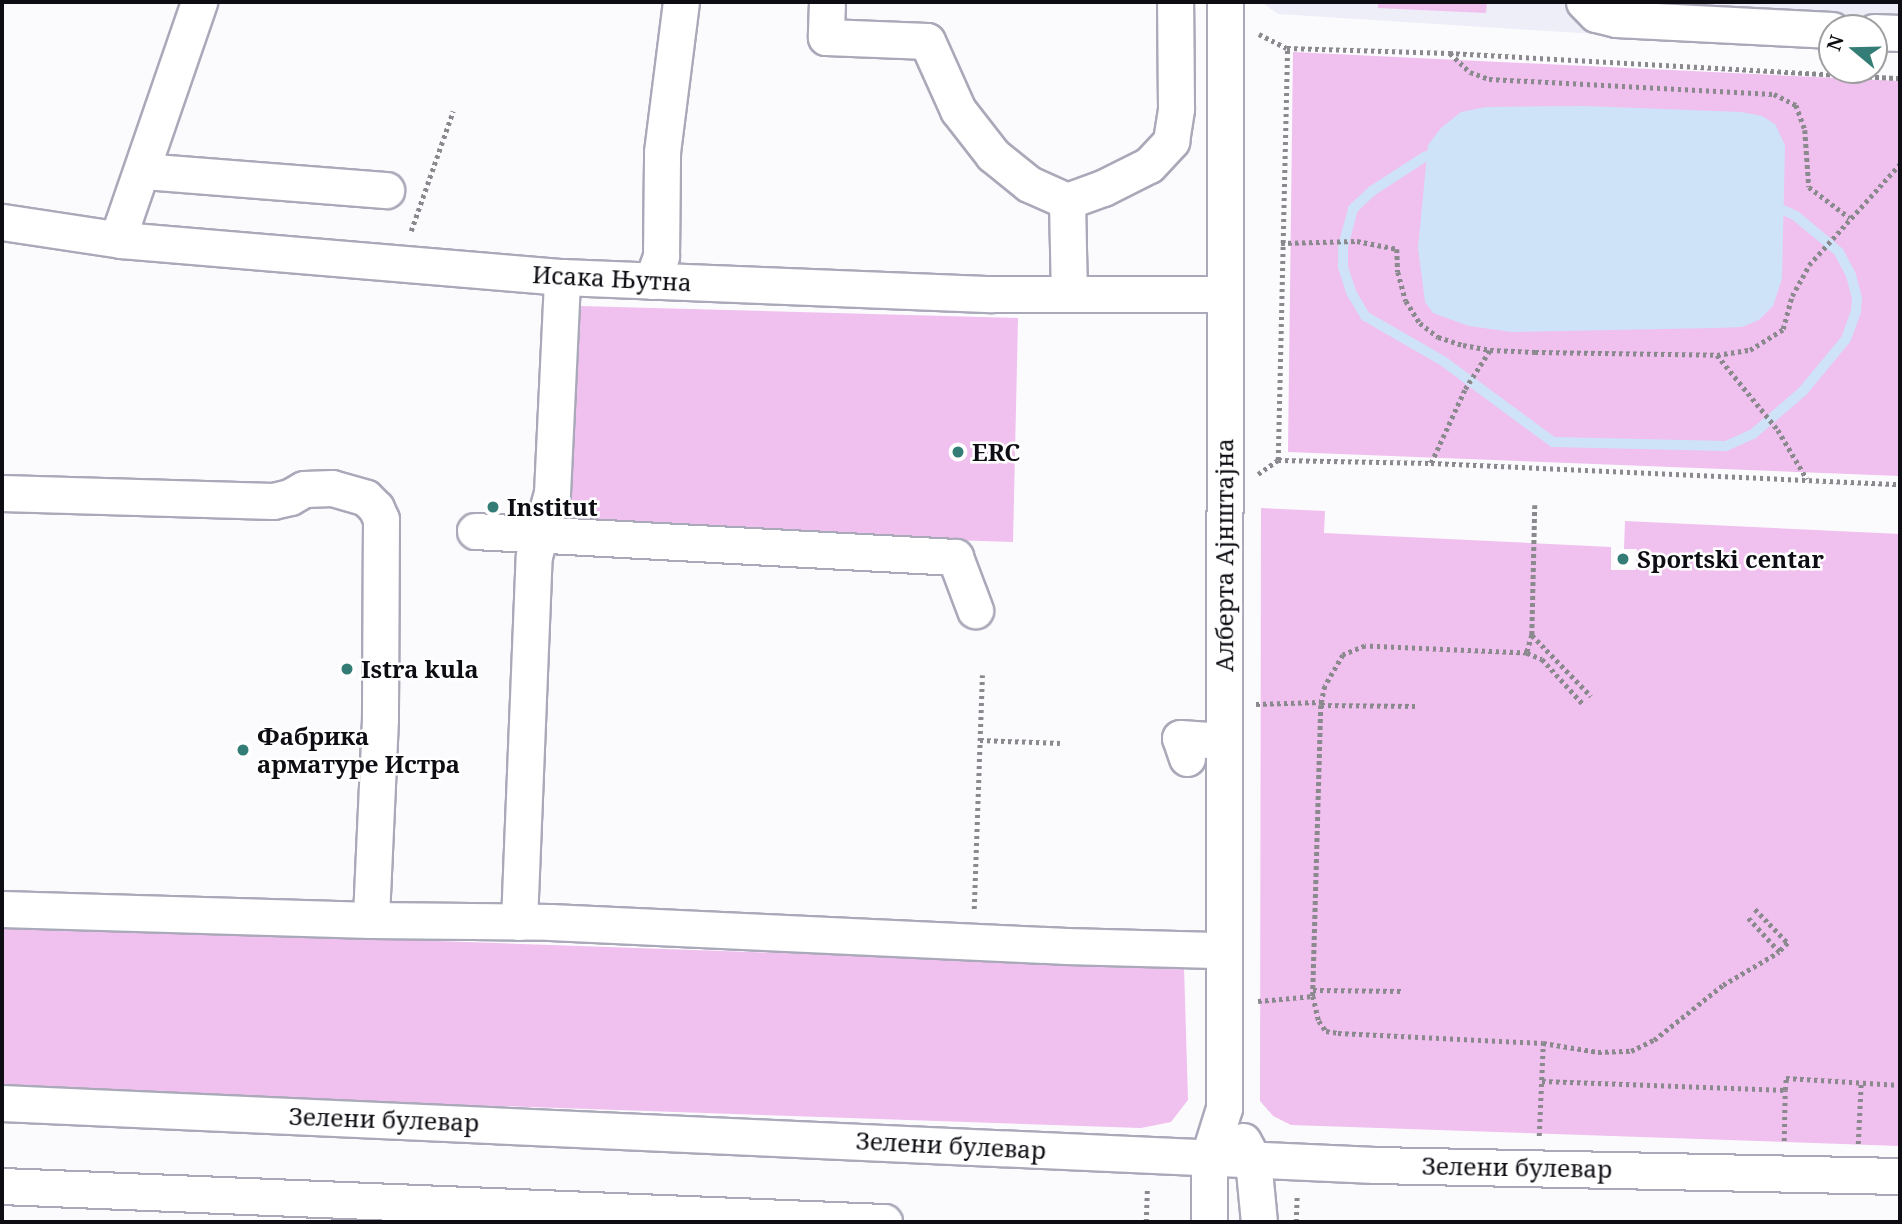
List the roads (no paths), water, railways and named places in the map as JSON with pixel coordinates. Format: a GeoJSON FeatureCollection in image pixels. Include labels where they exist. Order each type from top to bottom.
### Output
{"type":"FeatureCollection","features":[{"type":"Feature","properties":{"kind":"street"},"geometry":{"type":"LineString","coordinates":[[121,240],[123,223],[199,2]]}},
{"type":"Feature","properties":{"kind":"street"},"geometry":{"type":"LineString","coordinates":[[652,281],[661,256],[662,152],[681,2]]}},
{"type":"Feature","properties":{"kind":"street"},"geometry":{"type":"LineString","coordinates":[[827,2],[826,37],[927,41],[958,110],[993,155],[1029,184],[1067,201],[1103,188],[1149,165],[1171,141],[1176,108],[1175,2]]}},
{"type":"Feature","properties":{"kind":"street","name":"Алберта Ајнштајна"},"geometry":{"type":"LineString","coordinates":[[1224,1108],[1225,2]]}},
{"type":"Feature","properties":{"kind":"street"},"geometry":{"type":"LineString","coordinates":[[1584,2],[1595,14],[1616,19],[1818,29]]}},
{"type":"Feature","properties":{"kind":"street"},"geometry":{"type":"LineString","coordinates":[[143,171],[386,190]]}},
{"type":"Feature","properties":{"kind":"street"},"geometry":{"type":"LineString","coordinates":[[1067,201],[1069,294]]}},
{"type":"Feature","properties":{"kind":"street","name":"Исака Њутна"},"geometry":{"type":"LineString","coordinates":[[2,222],[121,240],[562,277],[1069,294],[1224,294]]}},
{"type":"Feature","properties":{"kind":"street"},"geometry":{"type":"LineString","coordinates":[[519,922],[534,556],[552,493],[562,277]]}},
{"type":"Feature","properties":{"kind":"street"},"geometry":{"type":"LineString","coordinates":[[2,493],[273,501],[290,497],[304,489],[332,488],[366,498],[376,508],[381,519],[380,719],[371,920]]}},
{"type":"Feature","properties":{"kind":"street"},"geometry":{"type":"LineString","coordinates":[[475,531],[955,557],[975,610]]}},
{"type":"Feature","properties":{"kind":"street"},"geometry":{"type":"LineString","coordinates":[[1187,758],[1181,738],[1224,741]]}},
{"type":"Feature","properties":{"kind":"street"},"geometry":{"type":"LineString","coordinates":[[2,909],[519,922],[1224,950]]}},
{"type":"Feature","properties":{"kind":"street","name":"Зелени булевар"},"geometry":{"type":"LineString","coordinates":[[2,1103],[1253,1160],[1900,1176]]}},
{"type":"Feature","properties":{"kind":"street"},"geometry":{"type":"LineString","coordinates":[[1209,1222],[1209,1156],[1224,1108]]}},
{"type":"Feature","properties":{"kind":"street"},"geometry":{"type":"LineString","coordinates":[[1224,1108],[1253,1160],[1258,1222]]}},
{"type":"Feature","properties":{"kind":"street"},"geometry":{"type":"LineString","coordinates":[[2,1186],[884,1222]]}},
{"type":"Feature","properties":{"kind":"water"},"geometry":{"type":"Polygon","coordinates":[[[1585,106],[1741,112],[1762,116],[1775,124],[1785,145],[1782,279],[1773,306],[1759,320],[1742,327],[1512,332],[1469,326],[1433,313],[1425,302],[1418,248],[1428,145],[1441,128],[1461,112],[1486,107],[1585,106]]]}},
{"type":"Feature","properties":{"kind":"waterway"},"geometry":{"type":"LineString","coordinates":[[1426,156],[1372,191],[1353,209],[1343,247],[1343,267],[1352,294],[1365,316],[1443,361],[1553,442],[1726,446],[1753,434],[1803,391],[1846,339],[1856,311],[1857,298],[1851,275],[1839,252],[1796,216],[1783,210]]}},
{"type":"Feature","properties":{"kind":"place","name":"ERC"},"geometry":{"type":"Point","coordinates":[958,452]}},
{"type":"Feature","properties":{"kind":"place","name":"Institut"},"geometry":{"type":"Point","coordinates":[493,507]}},
{"type":"Feature","properties":{"kind":"place","name":"Sportski centar"},"geometry":{"type":"Point","coordinates":[1623,559]}},
{"type":"Feature","properties":{"kind":"place","name":"Istra kula"},"geometry":{"type":"Point","coordinates":[347,669]}},
{"type":"Feature","properties":{"kind":"place","name":"Фабрика арматуре Истра"},"geometry":{"type":"Point","coordinates":[243,750]}}]}
